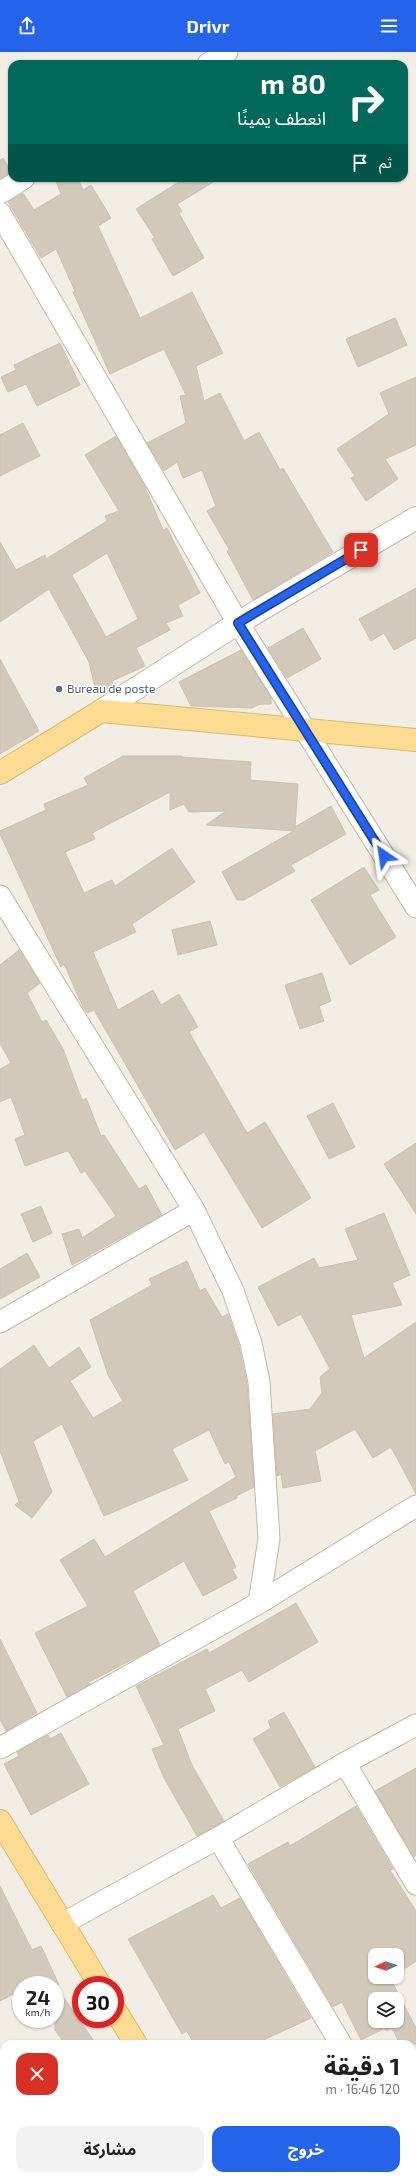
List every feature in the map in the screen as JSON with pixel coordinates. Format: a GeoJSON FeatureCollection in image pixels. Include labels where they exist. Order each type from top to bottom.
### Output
{"type":"FeatureCollection","features":[{"type":"Feature","properties":{"kind":"main road"},"geometry":{"type":"LineString","coordinates":[[0,773],[101,711],[416,740]]}},
{"type":"Feature","properties":{"kind":"main road"},"geometry":{"type":"LineString","coordinates":[[0,1821],[94,1976]]}},
{"type":"Feature","properties":{"kind":"main road"},"geometry":{"type":"LineString","coordinates":[[124,2025],[134,2040]]}},
{"type":"Feature","properties":{"kind":"street"},"geometry":{"type":"LineString","coordinates":[[214,60],[227,52]]}},
{"type":"Feature","properties":{"kind":"street"},"geometry":{"type":"LineString","coordinates":[[0,193],[18,182]]}},
{"type":"Feature","properties":{"kind":"street"},"geometry":{"type":"LineString","coordinates":[[0,212],[238,623],[303,729],[416,907]]}},
{"type":"Feature","properties":{"kind":"street"},"geometry":{"type":"LineString","coordinates":[[101,711],[238,623],[416,518]]}},
{"type":"Feature","properties":{"kind":"street"},"geometry":{"type":"LineString","coordinates":[[0,896],[194,1210],[233,1291],[251,1343],[260,1382],[269,1539],[259,1603]]}},
{"type":"Feature","properties":{"kind":"street"},"geometry":{"type":"LineString","coordinates":[[0,1322],[194,1210]]}},
{"type":"Feature","properties":{"kind":"street"},"geometry":{"type":"LineString","coordinates":[[0,1748],[259,1603],[416,1506]]}},
{"type":"Feature","properties":{"kind":"street"},"geometry":{"type":"LineString","coordinates":[[62,1924],[218,1838],[345,1763],[416,1725]]}},
{"type":"Feature","properties":{"kind":"street"},"geometry":{"type":"LineString","coordinates":[[345,1763],[416,1884]]}},
{"type":"Feature","properties":{"kind":"street"},"geometry":{"type":"LineString","coordinates":[[218,1838],[339,2040]]}},
{"type":"Feature","properties":{"kind":"building"},"geometry":{"type":"Polygon","coordinates":[[[3,158],[8,167],[8,174],[0,179],[0,160],[3,158]]]}},
{"type":"Feature","properties":{"kind":"building"},"geometry":{"type":"Polygon","coordinates":[[[56,182],[80,182],[83,190],[91,185],[111,218],[98,226],[140,318],[192,292],[223,353],[196,366],[204,401],[220,393],[244,441],[259,432],[280,470],[283,468],[333,552],[253,600],[227,551],[229,549],[207,511],[216,506],[202,470],[183,478],[177,462],[164,471],[147,443],[186,423],[180,396],[186,395],[164,349],[110,374],[73,292],[75,291],[56,249],[41,258],[8,202],[23,193],[34,210],[61,194],[56,182]]]}},
{"type":"Feature","properties":{"kind":"building"},"geometry":{"type":"Polygon","coordinates":[[[179,182],[213,182],[177,204],[182,211],[179,213],[204,258],[173,276],[152,239],[155,238],[136,209],[179,182]]]}},
{"type":"Feature","properties":{"kind":"building"},"geometry":{"type":"Polygon","coordinates":[[[395,318],[407,345],[358,367],[346,339],[395,318]]]}},
{"type":"Feature","properties":{"kind":"building"},"geometry":{"type":"Polygon","coordinates":[[[60,343],[80,385],[37,406],[26,384],[8,392],[1,377],[16,370],[14,365],[60,343]]]}},
{"type":"Feature","properties":{"kind":"building"},"geometry":{"type":"Polygon","coordinates":[[[416,377],[416,445],[385,459],[398,479],[366,501],[351,478],[355,476],[337,449],[389,414],[380,393],[416,377]]]}},
{"type":"Feature","properties":{"kind":"building"},"geometry":{"type":"Polygon","coordinates":[[[23,423],[40,456],[0,476],[0,435],[23,423]]]}},
{"type":"Feature","properties":{"kind":"building"},"geometry":{"type":"Polygon","coordinates":[[[116,436],[145,487],[163,530],[167,528],[200,593],[178,605],[183,616],[166,623],[170,630],[136,648],[145,666],[112,681],[114,688],[96,692],[89,662],[49,589],[0,622],[0,542],[16,570],[45,555],[46,559],[107,521],[105,516],[119,511],[85,455],[116,436]],[[107,553],[72,575],[106,637],[138,619],[107,553]]]}},
{"type":"Feature","properties":{"kind":"building"},"geometry":{"type":"Polygon","coordinates":[[[416,588],[416,638],[394,650],[384,633],[371,641],[359,619],[416,588]]]}},
{"type":"Feature","properties":{"kind":"building"},"geometry":{"type":"Polygon","coordinates":[[[303,628],[321,659],[287,678],[268,648],[303,628]]]}},
{"type":"Feature","properties":{"kind":"building"},"geometry":{"type":"Polygon","coordinates":[[[241,650],[271,698],[271,704],[260,704],[252,708],[191,706],[179,682],[241,650]]]}},
{"type":"Feature","properties":{"kind":"building"},"geometry":{"type":"Polygon","coordinates":[[[0,659],[39,731],[0,754],[0,659]]]}},
{"type":"Feature","properties":{"kind":"building"},"geometry":{"type":"Polygon","coordinates":[[[123,756],[182,756],[251,762],[250,780],[298,784],[295,827],[331,806],[346,834],[291,865],[295,871],[244,900],[237,900],[222,872],[294,831],[206,825],[226,811],[189,812],[184,804],[170,810],[170,792],[92,833],[95,839],[65,852],[84,893],[112,880],[115,886],[172,848],[195,882],[132,924],[136,932],[93,952],[118,1010],[153,990],[161,1005],[179,994],[198,1027],[189,1032],[247,1133],[265,1122],[311,1198],[262,1228],[204,1132],[175,1150],[94,1010],[87,1013],[83,1007],[64,964],[61,967],[0,834],[0,831],[46,810],[44,804],[88,785],[84,778],[123,756]]]}},
{"type":"Feature","properties":{"kind":"building"},"geometry":{"type":"Polygon","coordinates":[[[364,867],[379,890],[370,895],[396,937],[350,965],[311,900],[364,867]]]}},
{"type":"Feature","properties":{"kind":"building"},"geometry":{"type":"Polygon","coordinates":[[[210,921],[217,945],[178,955],[172,930],[210,921]]]}},
{"type":"Feature","properties":{"kind":"building"},"geometry":{"type":"Polygon","coordinates":[[[19,950],[40,983],[27,993],[42,1022],[46,1020],[63,1049],[82,1100],[86,1098],[101,1136],[104,1135],[139,1189],[146,1185],[162,1215],[72,1265],[62,1234],[79,1229],[82,1238],[116,1216],[85,1171],[81,1173],[69,1152],[67,1151],[25,1166],[15,1139],[25,1135],[11,1097],[0,1102],[0,1069],[11,1063],[0,1043],[0,965],[19,950]]]}},
{"type":"Feature","properties":{"kind":"building"},"geometry":{"type":"Polygon","coordinates":[[[322,973],[331,1001],[319,1006],[324,1021],[300,1029],[285,985],[322,973]]]}},
{"type":"Feature","properties":{"kind":"building"},"geometry":{"type":"Polygon","coordinates":[[[333,1103],[355,1147],[329,1159],[307,1116],[333,1103]]]}},
{"type":"Feature","properties":{"kind":"building"},"geometry":{"type":"Polygon","coordinates":[[[416,1143],[416,1214],[384,1164],[416,1143]]]}},
{"type":"Feature","properties":{"kind":"building"},"geometry":{"type":"Polygon","coordinates":[[[41,1206],[52,1233],[33,1242],[21,1214],[41,1206]]]}},
{"type":"Feature","properties":{"kind":"building"},"geometry":{"type":"Polygon","coordinates":[[[384,1213],[410,1275],[392,1283],[402,1305],[351,1315],[364,1358],[416,1322],[416,1494],[391,1447],[373,1458],[355,1429],[315,1451],[321,1481],[283,1488],[281,1474],[277,1476],[273,1414],[310,1409],[322,1393],[320,1377],[330,1369],[301,1314],[278,1326],[258,1287],[314,1258],[319,1268],[358,1260],[345,1229],[384,1213]]]}},
{"type":"Feature","properties":{"kind":"building"},"geometry":{"type":"Polygon","coordinates":[[[27,1253],[40,1277],[0,1299],[0,1269],[27,1253]]]}},
{"type":"Feature","properties":{"kind":"building"},"geometry":{"type":"Polygon","coordinates":[[[187,1261],[200,1291],[205,1288],[222,1317],[228,1314],[239,1346],[247,1384],[254,1487],[236,1496],[237,1498],[209,1511],[236,1567],[232,1569],[237,1578],[203,1596],[184,1561],[133,1591],[160,1645],[89,1682],[90,1684],[67,1697],[35,1633],[88,1606],[60,1560],[94,1539],[105,1557],[236,1477],[229,1462],[225,1464],[209,1430],[172,1449],[188,1480],[104,1516],[62,1424],[33,1441],[52,1492],[32,1518],[15,1505],[19,1501],[0,1451],[0,1369],[34,1345],[49,1368],[79,1347],[91,1367],[70,1381],[93,1418],[123,1401],[108,1375],[90,1320],[152,1285],[149,1279],[187,1261]]]}},
{"type":"Feature","properties":{"kind":"building"},"geometry":{"type":"Polygon","coordinates":[[[296,1603],[318,1642],[249,1682],[242,1670],[205,1689],[215,1711],[178,1729],[192,1765],[224,1821],[197,1836],[164,1778],[152,1749],[164,1745],[136,1686],[207,1649],[209,1653],[296,1603]]]}},
{"type":"Feature","properties":{"kind":"building"},"geometry":{"type":"Polygon","coordinates":[[[0,1639],[37,1713],[6,1731],[0,1719],[0,1639]]]}},
{"type":"Feature","properties":{"kind":"building"},"geometry":{"type":"Polygon","coordinates":[[[284,1712],[315,1767],[280,1787],[253,1739],[271,1728],[268,1721],[284,1712]]]}},
{"type":"Feature","properties":{"kind":"building"},"geometry":{"type":"Polygon","coordinates":[[[61,1733],[89,1784],[31,1815],[4,1764],[19,1756],[17,1752],[48,1735],[50,1739],[61,1733]]]}},
{"type":"Feature","properties":{"kind":"building"},"geometry":{"type":"Polygon","coordinates":[[[416,1768],[416,1855],[414,1857],[375,1791],[416,1768]]]}},
{"type":"Feature","properties":{"kind":"building"},"geometry":{"type":"Polygon","coordinates":[[[356,1806],[393,1869],[390,1870],[416,1911],[416,1961],[404,1969],[404,1948],[368,1948],[368,1984],[393,1984],[397,1992],[368,1992],[368,2028],[385,2028],[361,2040],[342,2002],[333,2007],[248,1864],[288,1842],[290,1846],[356,1806]]]}},
{"type":"Feature","properties":{"kind":"building"},"geometry":{"type":"Polygon","coordinates":[[[0,1886],[32,1950],[41,1946],[55,1976],[12,1976],[12,1995],[0,2001],[0,1886]]]}},
{"type":"Feature","properties":{"kind":"building"},"geometry":{"type":"Polygon","coordinates":[[[213,1895],[221,1908],[240,1898],[311,2018],[264,2040],[192,2040],[187,2031],[182,2034],[128,1939],[213,1895]]]}},
{"type":"Feature","properties":{"kind":"building"},"geometry":{"type":"Polygon","coordinates":[[[64,1998],[72,2009],[72,2028],[85,2028],[93,2040],[62,2040],[55,2028],[64,2028],[64,1998]]]}},
{"type":"Feature","properties":{"kind":"building"},"geometry":{"type":"Polygon","coordinates":[[[404,2005],[416,2028],[416,2040],[398,2040],[392,2028],[404,2028],[404,2005]]]}},
{"type":"Feature","properties":{"kind":"building"},"geometry":{"type":"Polygon","coordinates":[[[385,2028],[392,2028],[386,2031],[385,2028]]]}},
{"type":"Feature","properties":{"kind":"place","name":"Bureau de poste"},"geometry":{"type":"Point","coordinates":[59,689]}},
{"type":"Feature","properties":{"kind":"route"},"geometry":{"type":"LineString","coordinates":[[361,550],[238,623],[303,729],[384,856]]}}]}
